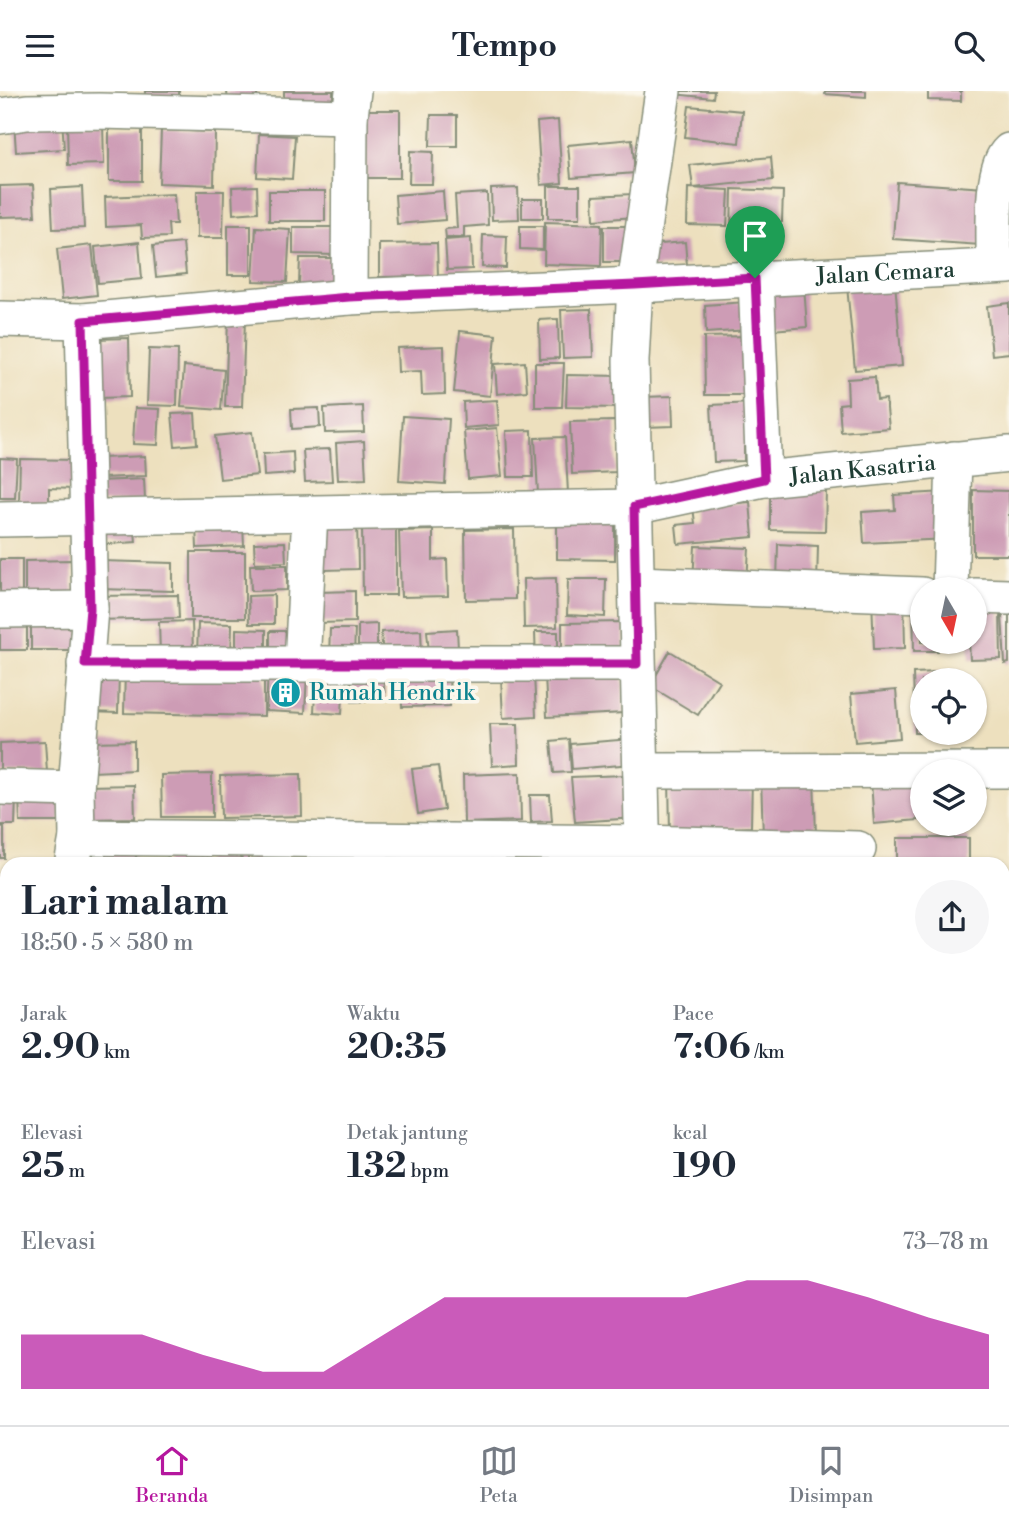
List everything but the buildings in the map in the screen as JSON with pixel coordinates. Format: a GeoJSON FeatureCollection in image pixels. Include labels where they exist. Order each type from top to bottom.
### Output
{"type":"FeatureCollection","features":[{"type":"Feature","properties":{"kind":"street"},"geometry":{"type":"LineString","coordinates":[[643,854],[631,361],[635,285],[663,91]]}},
{"type":"Feature","properties":{"kind":"street"},"geometry":{"type":"LineString","coordinates":[[0,116],[27,112],[352,104],[349,297]]}},
{"type":"Feature","properties":{"kind":"street"},"geometry":{"type":"LineString","coordinates":[[1002,266],[996,184],[1009,146]]}},
{"type":"Feature","properties":{"kind":"street","name":"Jalan Cemara"},"geometry":{"type":"LineString","coordinates":[[0,319],[83,321],[349,297],[1002,266]]}},
{"type":"Feature","properties":{"kind":"street"},"geometry":{"type":"LineString","coordinates":[[755,278],[764,479]]}},
{"type":"Feature","properties":{"kind":"street"},"geometry":{"type":"LineString","coordinates":[[83,321],[90,609],[74,851],[643,854],[858,849]]}},
{"type":"Feature","properties":{"kind":"street","name":"Jalan Kasatria"},"geometry":{"type":"LineString","coordinates":[[0,519],[634,507],[764,479],[1009,454]]}},
{"type":"Feature","properties":{"kind":"street"},"geometry":{"type":"LineString","coordinates":[[950,577],[954,459]]}},
{"type":"Feature","properties":{"kind":"street"},"geometry":{"type":"LineString","coordinates":[[302,663],[310,514]]}},
{"type":"Feature","properties":{"kind":"street"},"geometry":{"type":"LineString","coordinates":[[637,584],[910,595]]}},
{"type":"Feature","properties":{"kind":"street"},"geometry":{"type":"LineString","coordinates":[[987,596],[1009,597]]}},
{"type":"Feature","properties":{"kind":"street"},"geometry":{"type":"LineString","coordinates":[[0,610],[90,609]]}},
{"type":"Feature","properties":{"kind":"street"},"geometry":{"type":"LineString","coordinates":[[85,664],[637,664]]}},
{"type":"Feature","properties":{"kind":"street"},"geometry":{"type":"LineString","coordinates":[[641,771],[1009,770]]}},
{"type":"Feature","properties":{"kind":"street"},"geometry":{"type":"LineString","coordinates":[[0,787],[76,789]]}},
{"type":"Feature","properties":{"kind":"place","name":"Rumah Hendrik"},"geometry":{"type":"Point","coordinates":[286,692]}},
{"type":"Feature","properties":{"kind":"route"},"geometry":{"type":"LineString","coordinates":[[755,278],[764,479],[634,507],[637,664],[85,664],[90,609],[83,321],[349,297],[755,278]]}}]}
